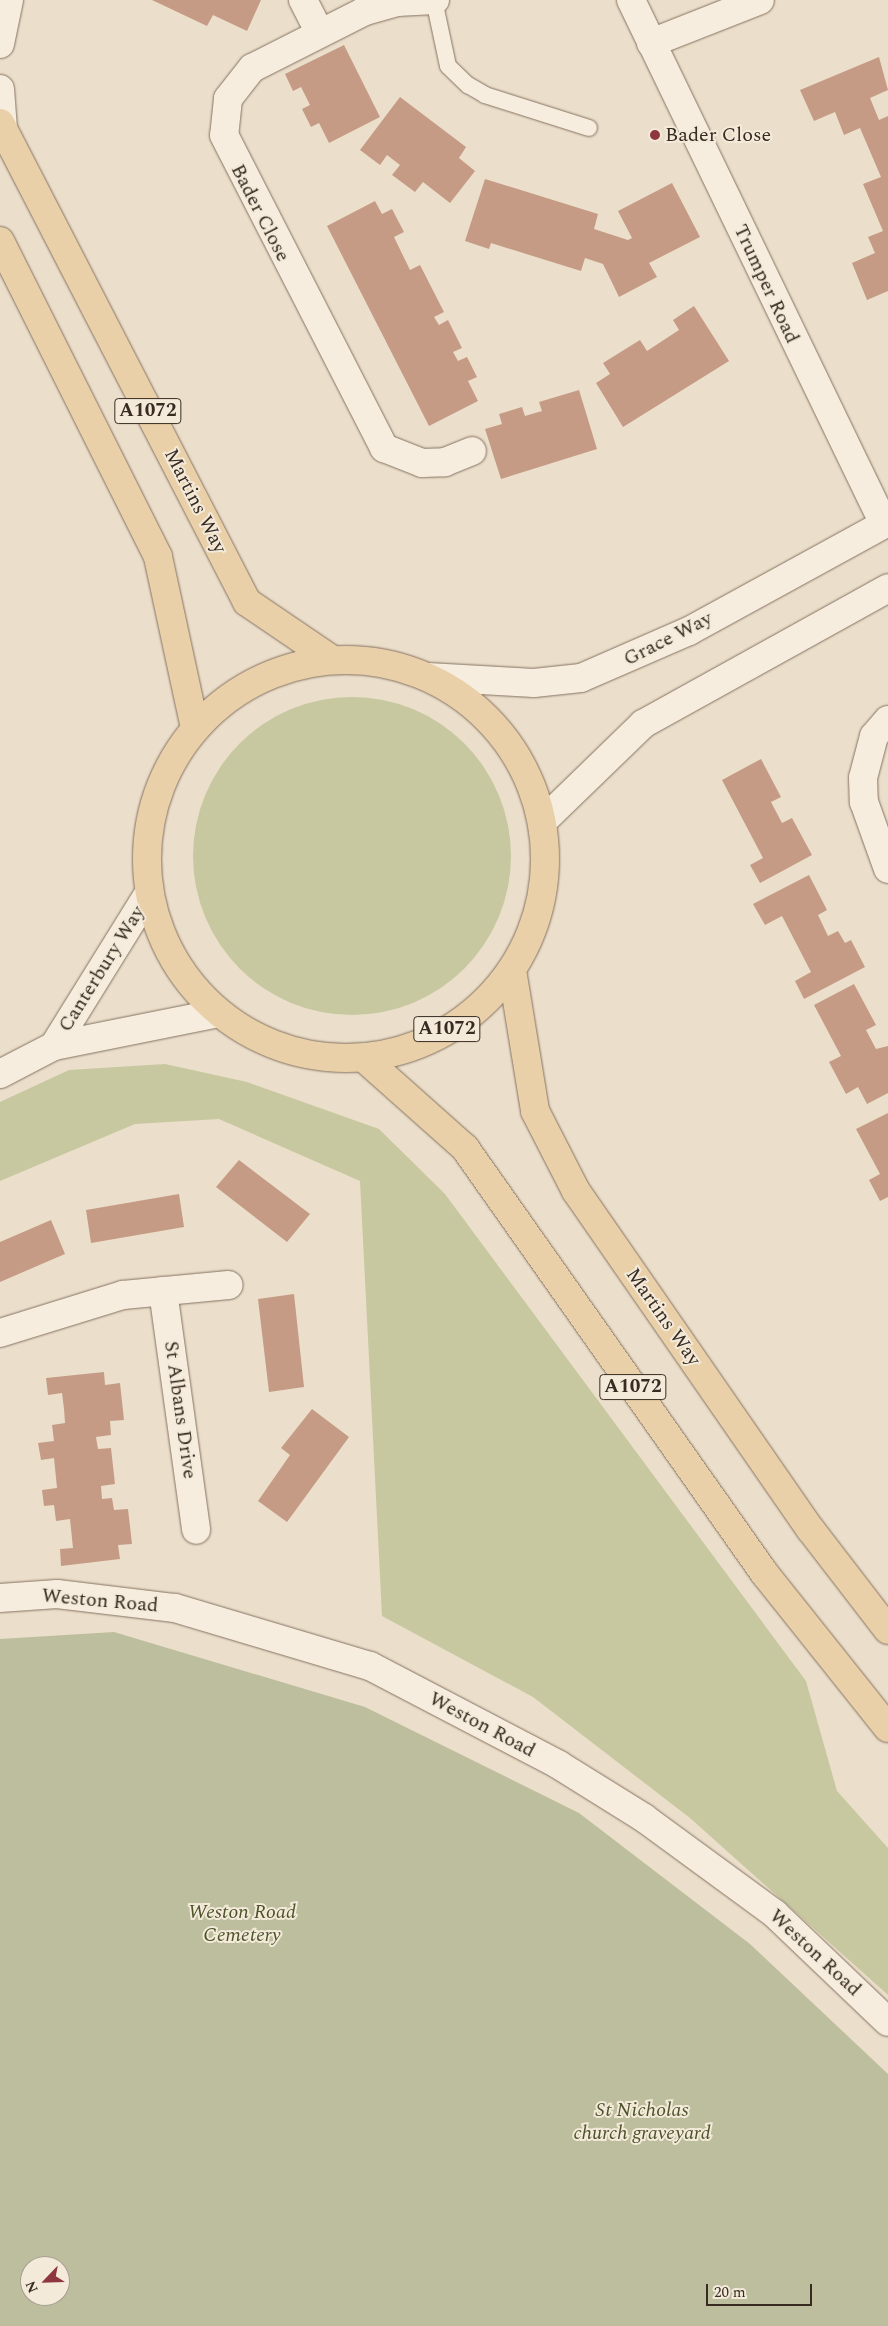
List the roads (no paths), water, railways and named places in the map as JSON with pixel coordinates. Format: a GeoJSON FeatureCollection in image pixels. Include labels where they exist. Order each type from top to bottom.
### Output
{"type":"FeatureCollection","features":[{"type":"Feature","properties":{"kind":"main road","name":"Martins Way"},"geometry":{"type":"LineString","coordinates":[[1,126],[247,602],[331,659]]}},
{"type":"Feature","properties":{"kind":"main road","name":"A1072"},"geometry":{"type":"LineString","coordinates":[[0,242],[158,557],[195,728]]}},
{"type":"Feature","properties":{"kind":"main road","name":"A1072"},"geometry":{"type":"LineString","coordinates":[[331,659],[381,662],[428,677],[469,701],[503,735],[528,776],[542,822],[545,873],[535,924],[512,970],[472,1014],[439,1034],[422,1044],[364,1058],[312,1056],[279,1046],[219,1014],[186,979],[162,938],[149,893],[148,834],[160,787],[195,728],[233,693],[280,670],[331,659]]}},
{"type":"Feature","properties":{"kind":"main road","name":"Martins Way"},"geometry":{"type":"LineString","coordinates":[[512,970],[535,1111],[576,1191],[811,1530],[888,1630]]}},
{"type":"Feature","properties":{"kind":"main road","name":"A1072"},"geometry":{"type":"LineString","coordinates":[[364,1058],[465,1148],[764,1574],[888,1728]]}},
{"type":"Feature","properties":{"kind":"street"},"geometry":{"type":"LineString","coordinates":[[0,44],[9,0]]}},
{"type":"Feature","properties":{"kind":"street"},"geometry":{"type":"LineString","coordinates":[[303,0],[320,33]]}},
{"type":"Feature","properties":{"kind":"street","name":"Bader Close"},"geometry":{"type":"LineString","coordinates":[[434,0],[397,2],[320,33],[239,80],[224,116],[229,152],[384,448],[422,463],[445,462],[472,451]]}},
{"type":"Feature","properties":{"kind":"street","name":"Trumper Road"},"geometry":{"type":"LineString","coordinates":[[631,0],[886,523]]}},
{"type":"Feature","properties":{"kind":"street"},"geometry":{"type":"LineString","coordinates":[[651,43],[760,0]]}},
{"type":"Feature","properties":{"kind":"street"},"geometry":{"type":"LineString","coordinates":[[0,89],[1,126]]}},
{"type":"Feature","properties":{"kind":"street","name":"Grace Way"},"geometry":{"type":"LineString","coordinates":[[428,677],[534,683],[581,678],[688,631],[886,523]]}},
{"type":"Feature","properties":{"kind":"street"},"geometry":{"type":"LineString","coordinates":[[542,822],[643,724],[888,588]]}},
{"type":"Feature","properties":{"kind":"street"},"geometry":{"type":"LineString","coordinates":[[888,720],[874,736],[863,778],[864,802],[888,869]]}},
{"type":"Feature","properties":{"kind":"street","name":"Canterbury Way"},"geometry":{"type":"LineString","coordinates":[[54,1046],[149,893]]}},
{"type":"Feature","properties":{"kind":"street","name":"Canterbury Way"},"geometry":{"type":"LineString","coordinates":[[0,1074],[54,1046],[219,1014]]}},
{"type":"Feature","properties":{"kind":"street"},"geometry":{"type":"LineString","coordinates":[[0,1333],[123,1295],[229,1285]]}},
{"type":"Feature","properties":{"kind":"street","name":"St Albans Drive"},"geometry":{"type":"LineString","coordinates":[[164,1290],[196,1530]]}},
{"type":"Feature","properties":{"kind":"street","name":"Weston Road"},"geometry":{"type":"LineString","coordinates":[[0,1598],[57,1594],[175,1608],[370,1666],[559,1765],[644,1818],[776,1914],[888,2022]]}},
{"type":"Feature","properties":{"kind":"lane"},"geometry":{"type":"LineString","coordinates":[[434,0],[448,66],[468,85],[485,95],[589,128]]}},
{"type":"Feature","properties":{"kind":"place","name":"Bader Close"},"geometry":{"type":"Point","coordinates":[655,135]}},
{"type":"Feature","properties":{"kind":"park label","name":"Weston Road Cemetery"},"geometry":{"type":"Point","coordinates":[242,1924]}},
{"type":"Feature","properties":{"kind":"park label","name":"St Nicholas church graveyard"},"geometry":{"type":"Point","coordinates":[642,2122]}}]}
